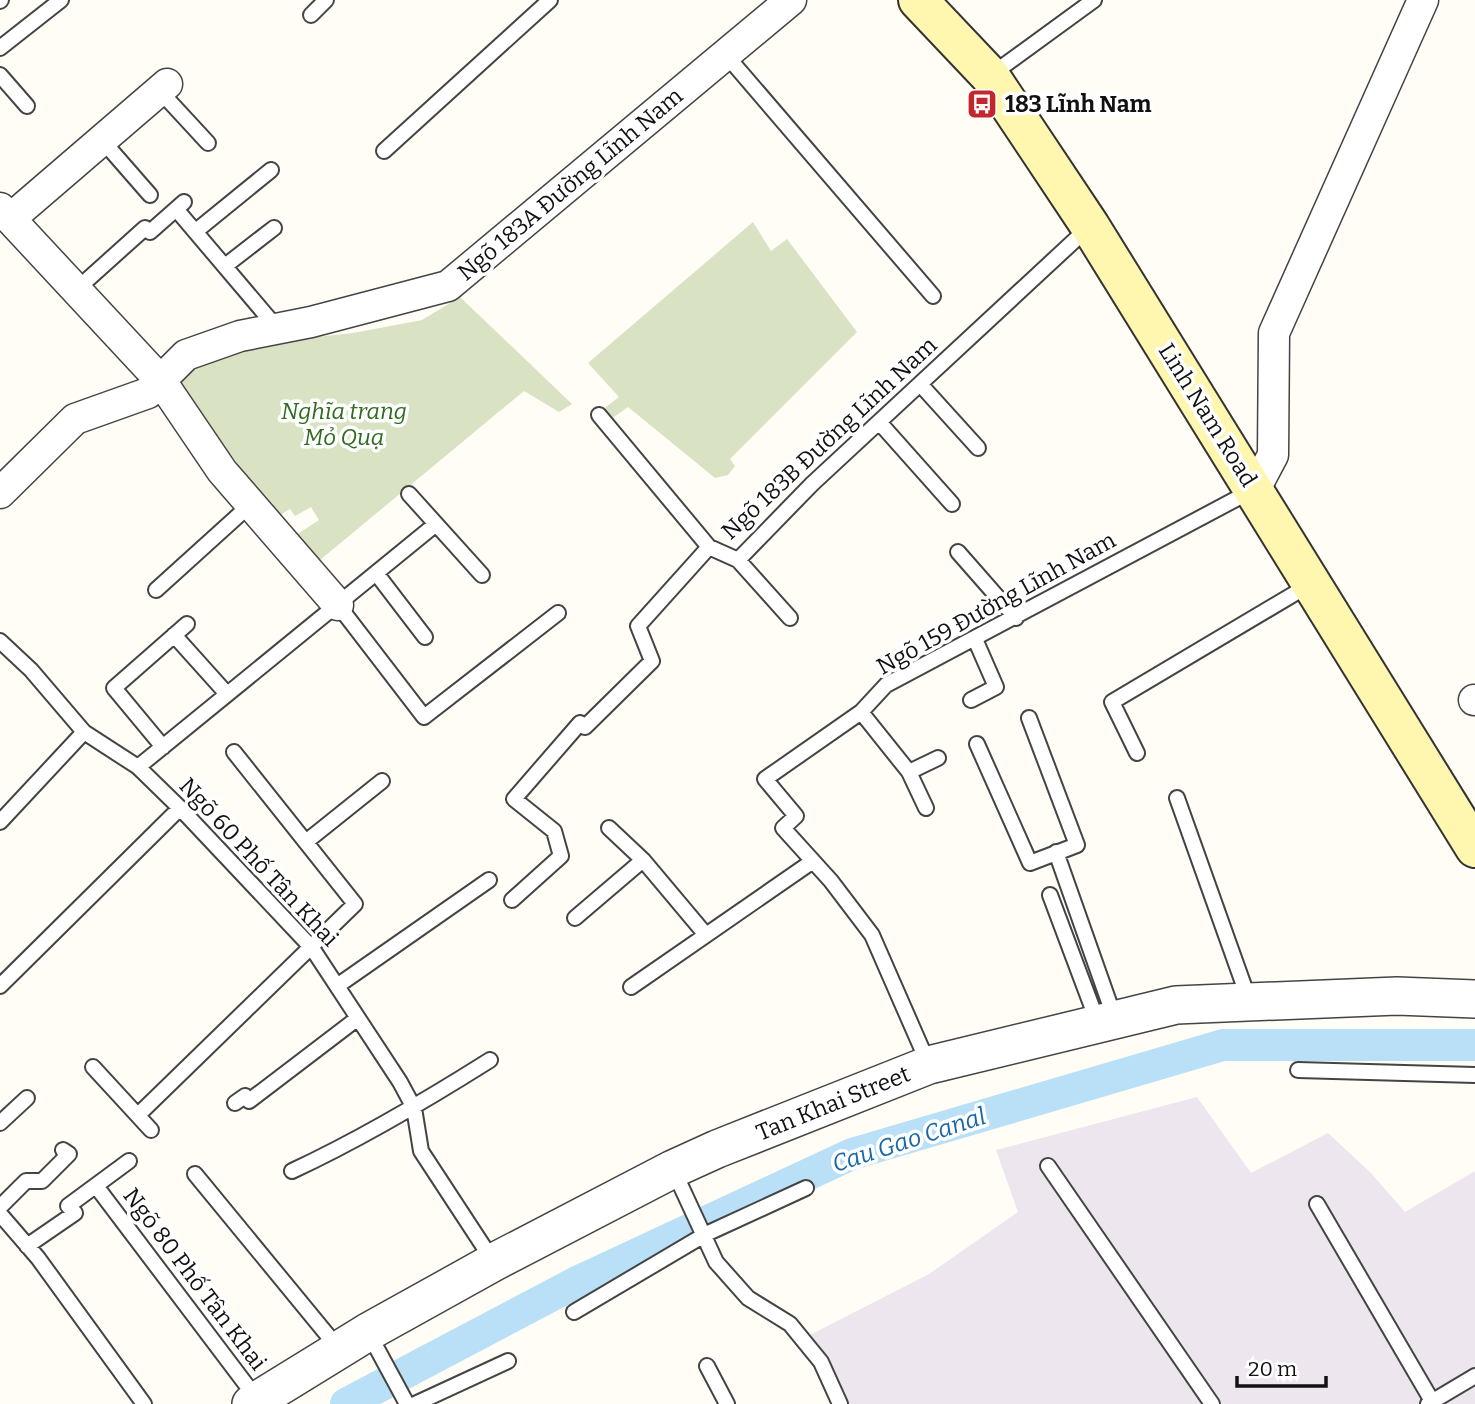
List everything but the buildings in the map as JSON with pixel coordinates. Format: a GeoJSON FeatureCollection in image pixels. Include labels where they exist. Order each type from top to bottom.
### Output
{"type":"FeatureCollection","features":[{"type":"Feature","properties":{"kind":"main road","name":"Linh Nam Road"},"geometry":{"type":"LineString","coordinates":[[918,0],[990,76],[1090,226],[1470,828]]}},
{"type":"Feature","properties":{"kind":"street","name":"Ngõ 183A Đường Lĩnh Nam"},"geometry":{"type":"LineString","coordinates":[[0,493],[75,419],[148,393],[186,355],[240,336],[278,329],[448,285],[791,0]]}},
{"type":"Feature","properties":{"kind":"street"},"geometry":{"type":"LineString","coordinates":[[1255,489],[1273,455],[1274,333],[1423,0]]}},
{"type":"Feature","properties":{"kind":"street"},"geometry":{"type":"LineString","coordinates":[[163,87],[102,140],[5,213],[161,381],[222,471],[338,604]]}},
{"type":"Feature","properties":{"kind":"street","name":"Tan Khai Street"},"geometry":{"type":"LineString","coordinates":[[254,1402],[363,1345],[494,1262],[679,1181],[717,1149],[929,1065],[1176,1005],[1397,996],[1475,999]]}},
{"type":"Feature","properties":{"kind":"lane"},"geometry":{"type":"LineString","coordinates":[[0,48],[61,0]]}},
{"type":"Feature","properties":{"kind":"lane"},"geometry":{"type":"LineString","coordinates":[[311,15],[326,0]]}},
{"type":"Feature","properties":{"kind":"lane"},"geometry":{"type":"LineString","coordinates":[[384,151],[550,0]]}},
{"type":"Feature","properties":{"kind":"lane"},"geometry":{"type":"LineString","coordinates":[[990,76],[1094,0]]}},
{"type":"Feature","properties":{"kind":"lane"},"geometry":{"type":"LineString","coordinates":[[726,55],[933,296]]}},
{"type":"Feature","properties":{"kind":"lane"},"geometry":{"type":"LineString","coordinates":[[0,75],[27,106]]}},
{"type":"Feature","properties":{"kind":"lane"},"geometry":{"type":"LineString","coordinates":[[163,87],[208,142]]}},
{"type":"Feature","properties":{"kind":"lane"},"geometry":{"type":"LineString","coordinates":[[102,140],[150,195]]}},
{"type":"Feature","properties":{"kind":"lane"},"geometry":{"type":"LineString","coordinates":[[196,231],[271,170]]}},
{"type":"Feature","properties":{"kind":"lane"},"geometry":{"type":"LineString","coordinates":[[76,290],[145,228],[150,232],[180,205],[196,231],[278,329]]}},
{"type":"Feature","properties":{"kind":"lane","name":"Ngõ 183B Đường Lĩnh Nam"},"geometry":{"type":"LineString","coordinates":[[512,900],[561,856],[554,831],[514,799],[580,723],[585,727],[653,661],[638,626],[709,547],[738,560],[812,484],[1090,226]]}},
{"type":"Feature","properties":{"kind":"lane"},"geometry":{"type":"LineString","coordinates":[[225,266],[274,228]]}},
{"type":"Feature","properties":{"kind":"lane"},"geometry":{"type":"LineString","coordinates":[[920,384],[978,448]]}},
{"type":"Feature","properties":{"kind":"lane"},"geometry":{"type":"LineString","coordinates":[[599,415],[709,547]]}},
{"type":"Feature","properties":{"kind":"lane"},"geometry":{"type":"LineString","coordinates":[[879,422],[952,504]]}},
{"type":"Feature","properties":{"kind":"lane","name":"Ngõ 159 Đường Lĩnh Nam"},"geometry":{"type":"LineString","coordinates":[[813,861],[783,828],[796,816],[765,779],[861,712],[886,685],[1255,489]]}},
{"type":"Feature","properties":{"kind":"lane"},"geometry":{"type":"LineString","coordinates":[[409,494],[482,575]]}},
{"type":"Feature","properties":{"kind":"lane"},"geometry":{"type":"LineString","coordinates":[[156,590],[251,504]]}},
{"type":"Feature","properties":{"kind":"lane"},"geometry":{"type":"LineString","coordinates":[[138,767],[436,524]]}},
{"type":"Feature","properties":{"kind":"lane"},"geometry":{"type":"LineString","coordinates":[[958,552],[1016,618]]}},
{"type":"Feature","properties":{"kind":"lane"},"geometry":{"type":"LineString","coordinates":[[738,560],[790,618]]}},
{"type":"Feature","properties":{"kind":"lane"},"geometry":{"type":"LineString","coordinates":[[376,573],[425,637]]}},
{"type":"Feature","properties":{"kind":"lane"},"geometry":{"type":"LineString","coordinates":[[1137,753],[1112,702],[1313,582]]}},
{"type":"Feature","properties":{"kind":"lane"},"geometry":{"type":"LineString","coordinates":[[338,604],[424,717],[558,613]]}},
{"type":"Feature","properties":{"kind":"lane"},"geometry":{"type":"LineString","coordinates":[[163,747],[114,688],[187,624]]}},
{"type":"Feature","properties":{"kind":"lane"},"geometry":{"type":"LineString","coordinates":[[174,635],[227,694]]}},
{"type":"Feature","properties":{"kind":"lane"},"geometry":{"type":"LineString","coordinates":[[971,699],[996,687],[975,639]]}},
{"type":"Feature","properties":{"kind":"lane","name":"Ngõ 60 Phố Tân Khai"},"geometry":{"type":"LineString","coordinates":[[0,641],[31,670],[84,732],[138,767],[180,808],[312,948],[414,1108],[421,1151],[494,1262]]}},
{"type":"Feature","properties":{"kind":"lane"},"geometry":{"type":"LineString","coordinates":[[861,712],[909,772],[926,808]]}},
{"type":"Feature","properties":{"kind":"lane"},"geometry":{"type":"LineString","coordinates":[[977,744],[1030,863],[1077,845],[1029,718]]}},
{"type":"Feature","properties":{"kind":"lane"},"geometry":{"type":"LineString","coordinates":[[0,822],[84,732]]}},
{"type":"Feature","properties":{"kind":"lane"},"geometry":{"type":"LineString","coordinates":[[138,1115],[355,904],[234,752]]}},
{"type":"Feature","properties":{"kind":"lane"},"geometry":{"type":"LineString","coordinates":[[909,772],[938,758]]}},
{"type":"Feature","properties":{"kind":"lane"},"geometry":{"type":"LineString","coordinates":[[307,841],[382,780]]}},
{"type":"Feature","properties":{"kind":"lane"},"geometry":{"type":"LineString","coordinates":[[1177,798],[1250,1002]]}},
{"type":"Feature","properties":{"kind":"lane"},"geometry":{"type":"LineString","coordinates":[[0,986],[180,808]]}},
{"type":"Feature","properties":{"kind":"lane"},"geometry":{"type":"LineString","coordinates":[[609,828],[643,860],[706,935]]}},
{"type":"Feature","properties":{"kind":"lane"},"geometry":{"type":"LineString","coordinates":[[1056,852],[1107,1022]]}},
{"type":"Feature","properties":{"kind":"lane"},"geometry":{"type":"LineString","coordinates":[[575,918],[643,860]]}},
{"type":"Feature","properties":{"kind":"lane"},"geometry":{"type":"LineString","coordinates":[[631,987],[813,861],[872,935],[929,1065]]}},
{"type":"Feature","properties":{"kind":"lane"},"geometry":{"type":"LineString","coordinates":[[337,986],[489,880]]}},
{"type":"Feature","properties":{"kind":"lane"},"geometry":{"type":"LineString","coordinates":[[1050,895],[1107,1022]]}},
{"type":"Feature","properties":{"kind":"lane"},"geometry":{"type":"LineString","coordinates":[[235,1103],[245,1096],[249,1101],[358,1018]]}},
{"type":"Feature","properties":{"kind":"lane"},"geometry":{"type":"LineString","coordinates":[[292,1171],[350,1144],[414,1108],[489,1060]]}},
{"type":"Feature","properties":{"kind":"lane"},"geometry":{"type":"LineString","coordinates":[[93,1067],[151,1130]]}},
{"type":"Feature","properties":{"kind":"lane"},"geometry":{"type":"LineString","coordinates":[[1298,1070],[1475,1075]]}},
{"type":"Feature","properties":{"kind":"lane"},"geometry":{"type":"LineString","coordinates":[[0,1123],[27,1098]]}},
{"type":"Feature","properties":{"kind":"lane"},"geometry":{"type":"LineString","coordinates":[[0,1207],[26,1181],[42,1181],[69,1154],[63,1150]]}},
{"type":"Feature","properties":{"kind":"lane"},"geometry":{"type":"LineString","coordinates":[[27,1246],[75,1213],[68,1206],[129,1161]]}},
{"type":"Feature","properties":{"kind":"lane"},"geometry":{"type":"LineString","coordinates":[[1048,1166],[1212,1404]]}},
{"type":"Feature","properties":{"kind":"lane"},"geometry":{"type":"LineString","coordinates":[[195,1174],[363,1345],[404,1398]]}},
{"type":"Feature","properties":{"kind":"lane"},"geometry":{"type":"LineString","coordinates":[[679,1181],[705,1232],[716,1262],[748,1298],[790,1324],[814,1352],[835,1402]]}},
{"type":"Feature","properties":{"kind":"lane","name":"Ngõ 80 Phố Tân Khai"},"geometry":{"type":"LineString","coordinates":[[96,1186],[254,1402]]}},
{"type":"Feature","properties":{"kind":"lane"},"geometry":{"type":"LineString","coordinates":[[574,1312],[705,1232],[806,1188]]}},
{"type":"Feature","properties":{"kind":"lane"},"geometry":{"type":"LineString","coordinates":[[1317,1204],[1430,1403],[1475,1376]]}},
{"type":"Feature","properties":{"kind":"lane"},"geometry":{"type":"LineString","coordinates":[[0,1214],[27,1246],[144,1404]]}},
{"type":"Feature","properties":{"kind":"lane"},"geometry":{"type":"LineString","coordinates":[[415,1404],[509,1361]]}},
{"type":"Feature","properties":{"kind":"lane"},"geometry":{"type":"LineString","coordinates":[[707,1366],[727,1404]]}},
{"type":"Feature","properties":{"kind":"shaded area"},"geometry":{"type":"Polygon","coordinates":[[[1197,1097],[1251,1173],[1328,1133],[1370,1172],[1405,1212],[1475,1171],[1475,1404],[848,1404],[829,1362],[806,1337],[929,1274],[1018,1212],[996,1150],[1197,1097]]]}},
{"type":"Feature","properties":{"kind":"green space"},"geometry":{"type":"Polygon","coordinates":[[[753,222],[771,251],[787,239],[857,332],[730,459],[735,466],[728,475],[715,478],[628,407],[611,419],[602,410],[619,397],[588,363],[753,222]]]}},
{"type":"Feature","properties":{"kind":"green space","name":"Nghĩa trang Mỏ Quạ"},"geometry":{"type":"Polygon","coordinates":[[[460,297],[572,404],[559,412],[524,391],[314,565],[293,537],[319,520],[311,507],[295,516],[290,509],[277,517],[175,379],[202,356],[252,344],[353,333],[422,320],[460,297]]]}},
{"type":"Feature","properties":{"kind":"waterway","name":"Cau Gao Canal"},"geometry":{"type":"LineString","coordinates":[[346,1404],[577,1282],[852,1154],[1223,1045],[1475,1045]]}},
{"type":"Feature","properties":{"kind":"place","name":"183 Lĩnh Nam"},"geometry":{"type":"Point","coordinates":[982,104]}}]}
